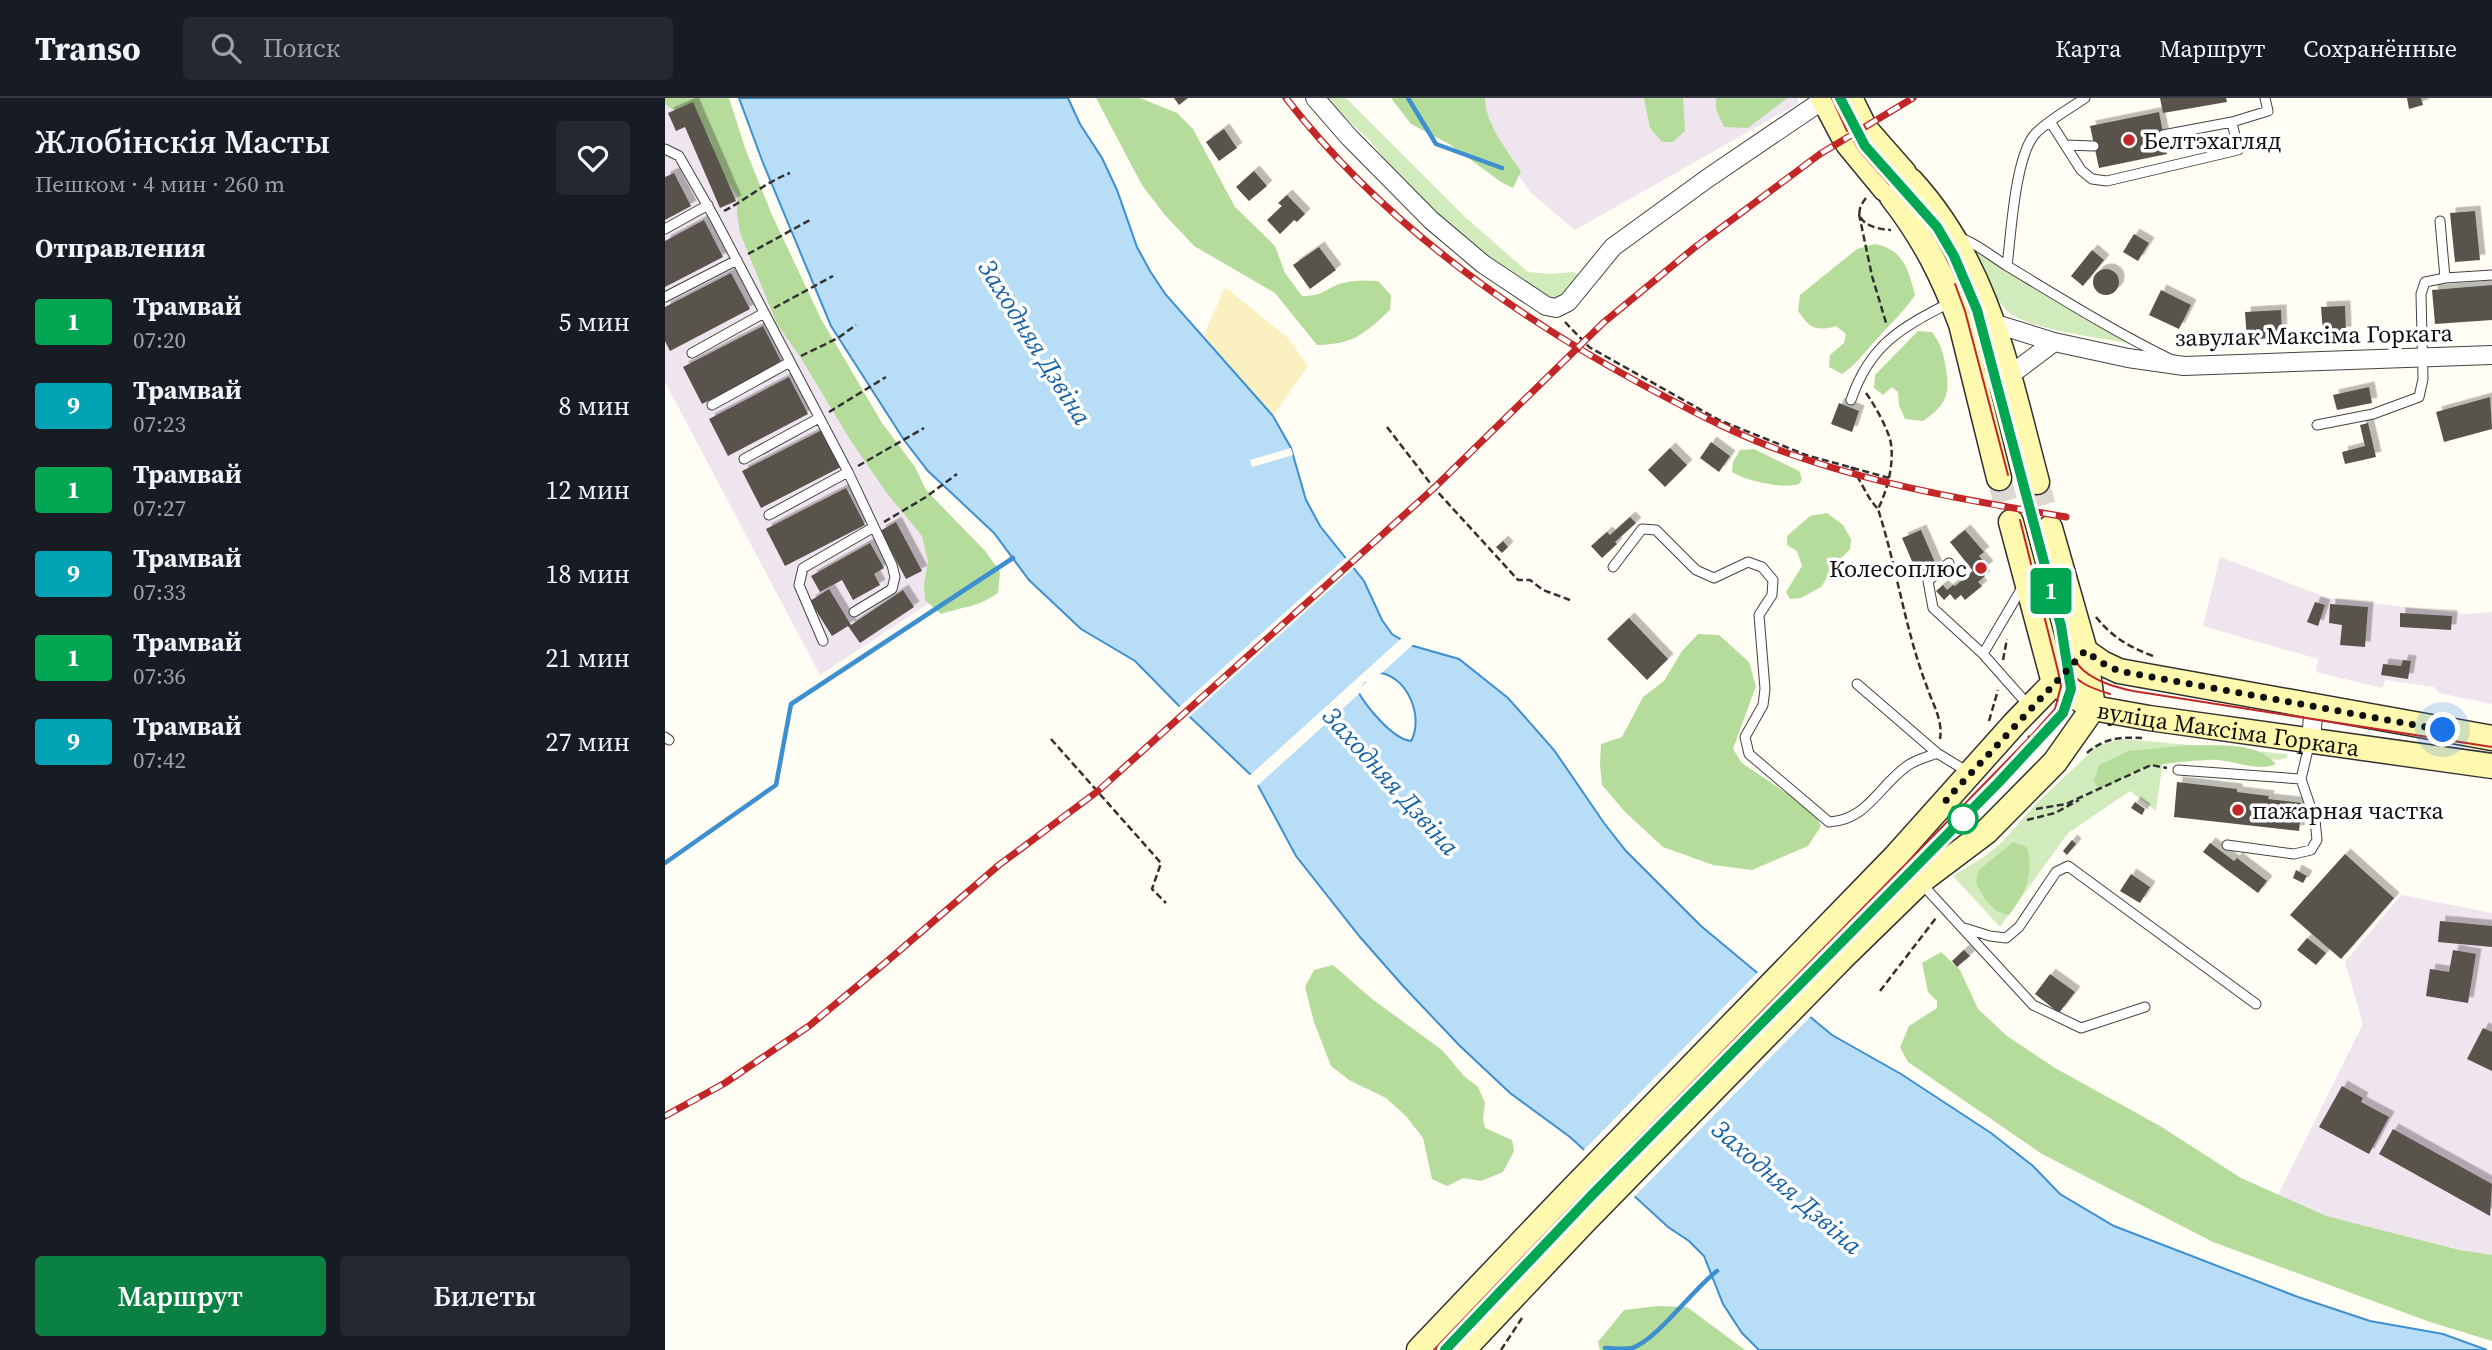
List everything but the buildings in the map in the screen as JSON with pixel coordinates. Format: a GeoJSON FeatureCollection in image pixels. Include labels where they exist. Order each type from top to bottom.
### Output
{"type":"FeatureCollection","features":[{"type":"Feature","properties":{"kind":"main road"},"geometry":{"type":"LineString","coordinates":[[1850,98],[1855,133]]}},
{"type":"Feature","properties":{"kind":"main road"},"geometry":{"type":"LineString","coordinates":[[1824,99],[1855,133],[1892,187],[1942,274],[1957,313],[1999,478]]}},
{"type":"Feature","properties":{"kind":"main road"},"geometry":{"type":"LineString","coordinates":[[1892,187],[1953,235],[1971,267],[1993,323],[2037,482]]}},
{"type":"Feature","properties":{"kind":"main road"},"geometry":{"type":"LineString","coordinates":[[2011,522],[2054,683]]}},
{"type":"Feature","properties":{"kind":"main road"},"geometry":{"type":"LineString","coordinates":[[1463,1350],[1842,958],[1921,881],[2000,818],[2055,762],[2093,708],[2085,651],[2050,528]]}},
{"type":"Feature","properties":{"kind":"main road"},"geometry":{"type":"LineString","coordinates":[[1419,1350],[1896,856],[2085,651]]}},
{"type":"Feature","properties":{"kind":"main road","name":"вуліца Максіма Горкага"},"geometry":{"type":"LineString","coordinates":[[2085,651],[2119,671],[2492,738]]}},
{"type":"Feature","properties":{"kind":"main road","name":"вуліца Максіма Горкага"},"geometry":{"type":"LineString","coordinates":[[2054,683],[2093,708],[2138,717],[2492,766]]}},
{"type":"Feature","properties":{"kind":"street"},"geometry":{"type":"LineString","coordinates":[[1315,98],[1430,220],[1483,264],[1546,306],[1556,308],[1568,302],[1613,247],[1824,99]]}},
{"type":"Feature","properties":{"kind":"street","name":"завулак Максіма Горкага"},"geometry":{"type":"LineString","coordinates":[[1957,313],[2055,342],[2128,358],[2184,366],[2492,355]]}},
{"type":"Feature","properties":{"kind":"street"},"geometry":{"type":"LineString","coordinates":[[1975,383],[2009,376],[2055,342]]}},
{"type":"Feature","properties":{"kind":"street"},"geometry":{"type":"LineString","coordinates":[[2311,739],[2313,706]]}},
{"type":"Feature","properties":{"kind":"lane"},"geometry":{"type":"LineString","coordinates":[[2007,266],[2018,178],[2027,147],[2035,134],[2085,98]]}},
{"type":"Feature","properties":{"kind":"lane"},"geometry":{"type":"LineString","coordinates":[[2163,135],[2232,122],[2268,111],[2265,98]]}},
{"type":"Feature","properties":{"kind":"lane"},"geometry":{"type":"LineString","coordinates":[[2051,123],[2081,170],[2092,180],[2107,181],[2238,150],[2232,122]]}},
{"type":"Feature","properties":{"kind":"lane"},"geometry":{"type":"LineString","coordinates":[[2065,145],[2094,146]]}},
{"type":"Feature","properties":{"kind":"lane"},"geometry":{"type":"LineString","coordinates":[[665,149],[679,156],[708,205],[848,472],[893,565],[895,577],[892,589],[854,612]]}},
{"type":"Feature","properties":{"kind":"lane"},"geometry":{"type":"LineString","coordinates":[[665,229],[708,205]]}},
{"type":"Feature","properties":{"kind":"lane"},"geometry":{"type":"LineString","coordinates":[[2440,221],[2445,278]]}},
{"type":"Feature","properties":{"kind":"lane"},"geometry":{"type":"LineString","coordinates":[[1953,235],[1967,240],[2143,346],[2184,366]]}},
{"type":"Feature","properties":{"kind":"lane"},"geometry":{"type":"LineString","coordinates":[[665,298],[737,260]]}},
{"type":"Feature","properties":{"kind":"lane"},"geometry":{"type":"LineString","coordinates":[[2317,425],[2373,414],[2419,397],[2424,379],[2421,294],[2425,282],[2492,275]]}},
{"type":"Feature","properties":{"kind":"lane"},"geometry":{"type":"LineString","coordinates":[[692,353],[764,313]]}},
{"type":"Feature","properties":{"kind":"lane"},"geometry":{"type":"LineString","coordinates":[[1851,400],[1857,383],[1890,337],[1957,313]]}},
{"type":"Feature","properties":{"kind":"lane"},"geometry":{"type":"LineString","coordinates":[[712,405],[790,362]]}},
{"type":"Feature","properties":{"kind":"lane"},"geometry":{"type":"LineString","coordinates":[[744,459],[819,418]]}},
{"type":"Feature","properties":{"kind":"lane"},"geometry":{"type":"LineString","coordinates":[[769,514],[848,472]]}},
{"type":"Feature","properties":{"kind":"lane"},"geometry":{"type":"LineString","coordinates":[[823,641],[799,585],[803,568],[874,527]]}},
{"type":"Feature","properties":{"kind":"lane"},"geometry":{"type":"LineString","coordinates":[[1613,567],[1642,529],[1656,530],[1696,570],[1714,578],[1748,562],[1762,567],[1773,580],[1772,595],[1759,615],[1765,689],[1763,705],[1745,737],[1749,754],[1829,822],[1844,821],[1861,812],[1886,784],[1909,764],[1937,753]]}},
{"type":"Feature","properties":{"kind":"lane"},"geometry":{"type":"LineString","coordinates":[[1949,563],[1928,581],[1933,608],[1983,654],[2030,708]]}},
{"type":"Feature","properties":{"kind":"lane"},"geometry":{"type":"LineString","coordinates":[[1983,654],[2027,578]]}},
{"type":"Feature","properties":{"kind":"lane"},"geometry":{"type":"LineString","coordinates":[[1857,684],[1937,753],[1970,773]]}},
{"type":"Feature","properties":{"kind":"lane"},"geometry":{"type":"LineString","coordinates":[[2227,845],[2294,854],[2311,850],[2317,840],[2315,820],[2301,779],[2311,739]]}},
{"type":"Feature","properties":{"kind":"lane"},"geometry":{"type":"LineString","coordinates":[[2178,770],[2301,779]]}},
{"type":"Feature","properties":{"kind":"lane"},"geometry":{"type":"LineString","coordinates":[[1896,856],[2033,1005],[2081,1028],[2145,1007]]}},
{"type":"Feature","properties":{"kind":"lane"},"geometry":{"type":"LineString","coordinates":[[1961,926],[1990,936],[2006,938],[2019,927],[2056,872],[2068,866],[2256,1004]]}},
{"type":"Feature","properties":{"kind":"path"},"geometry":{"type":"LineString","coordinates":[[714,217],[753,195],[770,181],[790,173]]}},
{"type":"Feature","properties":{"kind":"path"},"geometry":{"type":"LineString","coordinates":[[1890,337],[1872,276],[1859,214],[1860,205],[1892,187]]}},
{"type":"Feature","properties":{"kind":"path"},"geometry":{"type":"LineString","coordinates":[[1859,214],[1866,225],[1892,230]]}},
{"type":"Feature","properties":{"kind":"path"},"geometry":{"type":"LineString","coordinates":[[737,260],[810,220]]}},
{"type":"Feature","properties":{"kind":"path"},"geometry":{"type":"LineString","coordinates":[[764,313],[833,276]]}},
{"type":"Feature","properties":{"kind":"path"},"geometry":{"type":"LineString","coordinates":[[1556,308],[1589,347],[1719,420],[1806,455],[1889,478]]}},
{"type":"Feature","properties":{"kind":"path"},"geometry":{"type":"LineString","coordinates":[[790,362],[838,338],[856,325]]}},
{"type":"Feature","properties":{"kind":"path"},"geometry":{"type":"LineString","coordinates":[[819,418],[885,377]]}},
{"type":"Feature","properties":{"kind":"path"},"geometry":{"type":"LineString","coordinates":[[1857,383],[1873,403],[1891,443],[1886,494],[1878,509]]}},
{"type":"Feature","properties":{"kind":"path"},"geometry":{"type":"LineString","coordinates":[[1387,427],[1434,488],[1518,580],[1530,580],[1543,590],[1570,600]]}},
{"type":"Feature","properties":{"kind":"path"},"geometry":{"type":"LineString","coordinates":[[848,472],[925,428]]}},
{"type":"Feature","properties":{"kind":"path"},"geometry":{"type":"LineString","coordinates":[[1850,467],[1857,475],[1867,497],[1878,509],[1914,652],[1938,712],[1941,732],[1937,753]]}},
{"type":"Feature","properties":{"kind":"path"},"geometry":{"type":"LineString","coordinates":[[874,527],[926,497],[957,474]]}},
{"type":"Feature","properties":{"kind":"path"},"geometry":{"type":"LineString","coordinates":[[2091,606],[2113,637],[2129,647],[2163,659]]}},
{"type":"Feature","properties":{"kind":"path"},"geometry":{"type":"LineString","coordinates":[[2087,753],[2097,744],[2112,738],[2147,739]]}},
{"type":"Feature","properties":{"kind":"path"},"geometry":{"type":"LineString","coordinates":[[1051,739],[1161,863],[1152,889],[1166,903]]}},
{"type":"Feature","properties":{"kind":"path"},"geometry":{"type":"LineString","coordinates":[[2044,809],[2066,804],[2151,765],[2178,770]]}},
{"type":"Feature","properties":{"kind":"path"},"geometry":{"type":"LineString","coordinates":[[2018,824],[2026,819],[2055,813],[2084,796]]}},
{"type":"Feature","properties":{"kind":"path"},"geometry":{"type":"LineString","coordinates":[[2032,809],[2041,800]]}},
{"type":"Feature","properties":{"kind":"path"},"geometry":{"type":"LineString","coordinates":[[1880,990],[1944,907]]}},
{"type":"Feature","properties":{"kind":"shaded area"},"geometry":{"type":"Polygon","coordinates":[[[665,98],[696,98],[966,579],[820,675],[665,382],[665,98]]]}},
{"type":"Feature","properties":{"kind":"shaded area"},"geometry":{"type":"Polygon","coordinates":[[[1440,98],[1797,98],[1799,103],[1575,230],[1530,192],[1499,147],[1440,98]]]}},
{"type":"Feature","properties":{"kind":"shaded area"},"geometry":{"type":"Polygon","coordinates":[[[2220,557],[2328,598],[2464,614],[2492,612],[2492,704],[2439,693],[2434,687],[2386,680],[2382,688],[2316,672],[2318,659],[2203,626],[2220,557]]]}},
{"type":"Feature","properties":{"kind":"shaded area"},"geometry":{"type":"Polygon","coordinates":[[[2401,895],[2492,913],[2492,1257],[2328,1218],[2276,1199],[2363,1024],[2345,962],[2401,895]]]}},
{"type":"Feature","properties":{"kind":"green space"},"geometry":{"type":"Polygon","coordinates":[[[665,98],[729,98],[745,148],[772,215],[821,319],[882,423],[915,467],[926,490],[986,552],[1000,572],[998,593],[977,604],[941,614],[925,600],[924,584],[928,562],[922,536],[886,492],[849,438],[801,358],[777,324],[740,233],[737,195],[716,165],[711,141],[699,121],[672,109],[665,104],[665,98]]]}},
{"type":"Feature","properties":{"kind":"green space"},"geometry":{"type":"Polygon","coordinates":[[[1096,98],[1140,98],[1177,113],[1193,129],[1235,207],[1275,246],[1285,273],[1302,296],[1318,294],[1348,282],[1378,281],[1391,295],[1390,310],[1372,326],[1349,340],[1317,345],[1275,293],[1194,246],[1164,214],[1142,185],[1096,98]]]}},
{"type":"Feature","properties":{"kind":"green space"},"geometry":{"type":"Polygon","coordinates":[[[1325,98],[1346,98],[1465,217],[1528,272],[1572,272],[1584,277],[1590,292],[1582,300],[1561,301],[1536,293],[1476,247],[1401,180],[1370,141],[1325,98]]]}},
{"type":"Feature","properties":{"kind":"green space"},"geometry":{"type":"Polygon","coordinates":[[[1391,98],[1485,98],[1488,116],[1521,171],[1513,188],[1449,144],[1411,124],[1391,98]]]}},
{"type":"Feature","properties":{"kind":"green space"},"geometry":{"type":"Polygon","coordinates":[[[1644,98],[1683,98],[1685,131],[1673,142],[1662,142],[1650,128],[1644,98]]]}},
{"type":"Feature","properties":{"kind":"green space"},"geometry":{"type":"Polygon","coordinates":[[[1716,98],[1787,98],[1748,128],[1724,127],[1716,109],[1716,98]]]}},
{"type":"Feature","properties":{"kind":"green space"},"geometry":{"type":"Polygon","coordinates":[[[1875,244],[1899,256],[1907,269],[1915,295],[1859,359],[1842,374],[1829,367],[1830,355],[1844,343],[1846,334],[1836,326],[1823,329],[1810,325],[1798,311],[1800,295],[1857,249],[1875,244]]]}},
{"type":"Feature","properties":{"kind":"green space"},"geometry":{"type":"Polygon","coordinates":[[[1977,252],[2131,344],[2046,328],[2015,317],[1997,297],[1977,252]]]}},
{"type":"Feature","properties":{"kind":"green space"},"geometry":{"type":"Polygon","coordinates":[[[1918,331],[1932,332],[1943,354],[1947,378],[1945,399],[1937,410],[1923,421],[1905,419],[1899,405],[1898,392],[1892,387],[1883,395],[1874,388],[1875,375],[1918,331]]]}},
{"type":"Feature","properties":{"kind":"green space"},"geometry":{"type":"Polygon","coordinates":[[[1754,449],[1799,471],[1802,479],[1799,484],[1784,486],[1765,483],[1732,472],[1733,462],[1740,450],[1754,449]]]}},
{"type":"Feature","properties":{"kind":"green space"},"geometry":{"type":"Polygon","coordinates":[[[1827,513],[1843,525],[1851,539],[1850,549],[1835,565],[1821,587],[1801,598],[1790,599],[1786,592],[1802,566],[1797,551],[1787,545],[1787,536],[1810,516],[1827,513]]]}},
{"type":"Feature","properties":{"kind":"green space"},"geometry":{"type":"Polygon","coordinates":[[[1698,634],[1719,635],[1749,662],[1756,686],[1733,749],[1742,763],[1813,811],[1821,826],[1808,846],[1752,870],[1713,865],[1663,847],[1625,812],[1602,785],[1601,744],[1622,737],[1643,697],[1664,681],[1682,651],[1698,634]]]}},
{"type":"Feature","properties":{"kind":"green space"},"geometry":{"type":"Polygon","coordinates":[[[2124,739],[2287,754],[2287,758],[2279,760],[2164,752],[2156,811],[2130,791],[2068,833],[2000,927],[1953,876],[2001,843],[2036,804],[2098,745],[2124,739]]]}},
{"type":"Feature","properties":{"kind":"green space"},"geometry":{"type":"Polygon","coordinates":[[[2191,745],[2248,748],[2259,751],[2276,764],[2262,767],[2217,760],[2190,761],[2143,768],[2104,787],[2098,788],[2094,781],[2099,765],[2129,751],[2191,745]]]}},
{"type":"Feature","properties":{"kind":"green space"},"geometry":{"type":"Polygon","coordinates":[[[2013,842],[2027,847],[2030,867],[2024,891],[2009,915],[1996,911],[1976,883],[1978,871],[2013,842]]]}},
{"type":"Feature","properties":{"kind":"green space"},"geometry":{"type":"Polygon","coordinates":[[[1941,952],[1960,970],[1978,1009],[2007,1036],[2055,1068],[2160,1126],[2241,1178],[2326,1216],[2460,1250],[2492,1255],[2492,1341],[2430,1322],[2213,1242],[2042,1154],[1908,1062],[1900,1047],[1909,1026],[1937,1008],[1937,1001],[1928,992],[1922,963],[1941,952]]]}},
{"type":"Feature","properties":{"kind":"green space"},"geometry":{"type":"Polygon","coordinates":[[[1333,965],[1372,999],[1442,1050],[1464,1076],[1478,1087],[1485,1103],[1485,1128],[1512,1140],[1514,1151],[1503,1172],[1481,1181],[1463,1178],[1447,1186],[1432,1179],[1423,1138],[1406,1116],[1386,1098],[1349,1080],[1331,1066],[1314,1022],[1305,987],[1314,970],[1333,965]]]}},
{"type":"Feature","properties":{"kind":"green space"},"geometry":{"type":"Polygon","coordinates":[[[1657,1306],[1687,1307],[1745,1350],[1600,1350],[1598,1342],[1624,1310],[1657,1306]]]}},
{"type":"Feature","properties":{"kind":"sand"},"geometry":{"type":"Polygon","coordinates":[[[1225,287],[1288,338],[1308,366],[1273,416],[1204,336],[1225,287]]]}},
{"type":"Feature","properties":{"kind":"water","name":"Заходняя Дзвіна"},"geometry":{"type":"Polygon","coordinates":[[[739,98],[1068,98],[1080,124],[1102,158],[1117,190],[1137,247],[1150,271],[1166,295],[1273,416],[1291,448],[1306,500],[1320,526],[1364,581],[1382,620],[1392,634],[1410,645],[1459,659],[1508,698],[1554,750],[1626,851],[1701,926],[1832,1035],[1901,1074],[1991,1133],[2033,1166],[2060,1194],[2114,1226],[2298,1297],[2370,1321],[2443,1334],[2487,1350],[1759,1350],[1742,1333],[1723,1304],[1704,1256],[1689,1241],[1668,1227],[1570,1137],[1510,1093],[1459,1045],[1404,987],[1360,937],[1296,856],[1254,778],[1135,661],[1081,629],[1029,580],[994,533],[928,471],[904,440],[831,326],[739,98]],[[1381,673],[1371,675],[1357,690],[1373,713],[1388,728],[1411,741],[1416,721],[1411,700],[1406,690],[1391,676],[1381,673]]]}},
{"type":"Feature","properties":{"kind":"pier"},"geometry":{"type":"Polygon","coordinates":[[[1291,448],[1293,455],[1252,467],[1250,460],[1291,448]]]}},
{"type":"Feature","properties":{"kind":"pier"},"geometry":{"type":"Polygon","coordinates":[[[1349,555],[1357,565],[1187,719],[1177,709],[1349,555]]]}},
{"type":"Feature","properties":{"kind":"pier"},"geometry":{"type":"Polygon","coordinates":[[[1403,637],[1415,643],[1377,677],[1365,682],[1360,689],[1362,691],[1256,787],[1248,777],[1403,637]]]}},
{"type":"Feature","properties":{"kind":"pier"},"geometry":{"type":"Polygon","coordinates":[[[1760,970],[1813,1014],[1633,1198],[1582,1152],[1760,970]]]}},
{"type":"Feature","properties":{"kind":"waterway"},"geometry":{"type":"LineString","coordinates":[[1408,98],[1436,144],[1502,168]]}},
{"type":"Feature","properties":{"kind":"waterway"},"geometry":{"type":"LineString","coordinates":[[665,863],[776,785],[791,704],[1013,558]]}},
{"type":"Feature","properties":{"kind":"waterway"},"geometry":{"type":"LineString","coordinates":[[1605,1348],[1629,1349],[1642,1343],[1717,1271]]}},
{"type":"Feature","properties":{"kind":"tunnel"},"geometry":{"type":"LineString","coordinates":[[1999,478],[2011,522]]}},
{"type":"Feature","properties":{"kind":"tunnel"},"geometry":{"type":"LineString","coordinates":[[2037,482],[2050,528]]}},
{"type":"Feature","properties":{"kind":"tram line"},"geometry":{"type":"LineString","coordinates":[[1832,98],[1847,131]]}},
{"type":"Feature","properties":{"kind":"tram line","name":"1"},"geometry":{"type":"LineString","coordinates":[[1445,1350],[1574,1214],[2038,742],[2063,713],[2071,689],[2061,626],[1977,310],[1954,256],[1937,227],[1865,146],[1840,98]]}},
{"type":"Feature","properties":{"kind":"tram line"},"geometry":{"type":"LineString","coordinates":[[1854,141],[1890,185]]}},
{"type":"Feature","properties":{"kind":"tram line"},"geometry":{"type":"LineString","coordinates":[[1903,188],[1938,229],[1968,288],[1990,353],[2023,485]]}},
{"type":"Feature","properties":{"kind":"tram line"},"geometry":{"type":"LineString","coordinates":[[1955,284],[1965,311],[2008,475]]}},
{"type":"Feature","properties":{"kind":"tram line"},"geometry":{"type":"LineString","coordinates":[[1434,1350],[2055,709],[2061,686],[2020,520]]}},
{"type":"Feature","properties":{"kind":"tram line"},"geometry":{"type":"LineString","coordinates":[[2036,532],[2053,605],[2066,644],[2083,670],[2100,681],[2133,691],[2492,747]]}},
{"type":"Feature","properties":{"kind":"tram line"},"geometry":{"type":"LineString","coordinates":[[2061,626],[2069,674]]}},
{"type":"Feature","properties":{"kind":"tram line"},"geometry":{"type":"LineString","coordinates":[[2065,665],[2079,681],[2110,694]]}},
{"type":"Feature","properties":{"kind":"railway"},"geometry":{"type":"LineString","coordinates":[[1286,98],[1363,184],[1450,260],[1544,327],[1643,385],[1741,434],[1781,451],[1834,468],[1933,493],[2066,517]]}},
{"type":"Feature","properties":{"kind":"railway"},"geometry":{"type":"LineString","coordinates":[[665,1116],[725,1083],[809,1026],[999,865],[1098,791],[1434,488],[1603,323],[1694,248],[1820,154],[1913,98]]}},
{"type":"Feature","properties":{"kind":"place","name":"Белтэхагляд"},"geometry":{"type":"Point","coordinates":[2129,140]}},
{"type":"Feature","properties":{"kind":"place","name":"Колесоплюс"},"geometry":{"type":"Point","coordinates":[1981,568]}},
{"type":"Feature","properties":{"kind":"place","name":"пажарная частка"},"geometry":{"type":"Point","coordinates":[2238,810]}},
{"type":"Feature","properties":{"kind":"route"},"geometry":{"type":"LineString","coordinates":[[1963,819],[1946,800],[2085,651],[2119,671],[2443,730]]}}]}
